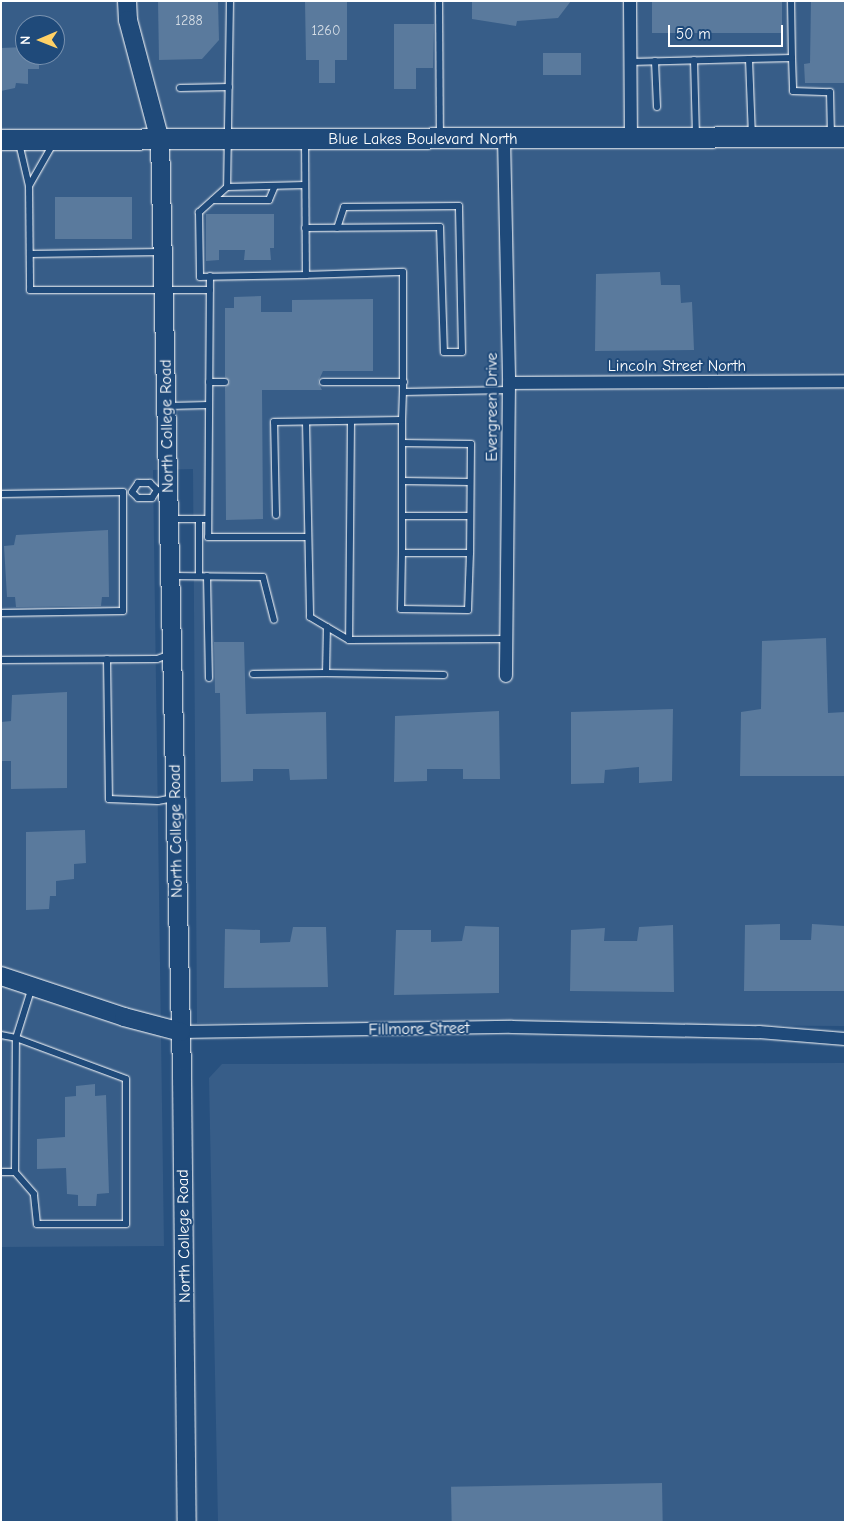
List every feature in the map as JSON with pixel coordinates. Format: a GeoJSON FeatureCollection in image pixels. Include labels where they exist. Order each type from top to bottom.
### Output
{"type":"FeatureCollection","features":[{"type":"Feature","properties":{"kind":"main road","name":"North College Road"},"geometry":{"type":"LineString","coordinates":[[127,1],[128,20],[160,140],[166,406],[163,490],[169,519],[176,798],[187,1522]]}},
{"type":"Feature","properties":{"kind":"main road","name":"Blue Lakes Boulevard North"},"geometry":{"type":"LineString","coordinates":[[10,140],[838,137]]}},
{"type":"Feature","properties":{"kind":"main road","name":"Fillmore Street"},"geometry":{"type":"LineString","coordinates":[[1,976],[124,1017],[181,1032]]}},
{"type":"Feature","properties":{"kind":"street"},"geometry":{"type":"LineString","coordinates":[[630,1],[631,138]]}},
{"type":"Feature","properties":{"kind":"street","name":"Evergreen Drive"},"geometry":{"type":"LineString","coordinates":[[504,138],[509,387],[506,676]]}},
{"type":"Feature","properties":{"kind":"street","name":"Lincoln Street North"},"geometry":{"type":"LineString","coordinates":[[509,387],[845,381]]}},
{"type":"Feature","properties":{"kind":"street","name":"Fillmore Street"},"geometry":{"type":"LineString","coordinates":[[181,1032],[512,1027],[759,1032],[845,1040]]}},
{"type":"Feature","properties":{"kind":"lane"},"geometry":{"type":"LineString","coordinates":[[227,187],[226,139],[230,1]]}},
{"type":"Feature","properties":{"kind":"lane"},"geometry":{"type":"LineString","coordinates":[[439,1],[440,138]]}},
{"type":"Feature","properties":{"kind":"lane"},"geometry":{"type":"LineString","coordinates":[[791,1],[793,91],[830,92],[838,137]]}},
{"type":"Feature","properties":{"kind":"lane"},"geometry":{"type":"LineString","coordinates":[[630,62],[792,58]]}},
{"type":"Feature","properties":{"kind":"lane"},"geometry":{"type":"LineString","coordinates":[[749,59],[752,137]]}},
{"type":"Feature","properties":{"kind":"lane"},"geometry":{"type":"LineString","coordinates":[[694,60],[696,137]]}},
{"type":"Feature","properties":{"kind":"lane"},"geometry":{"type":"LineString","coordinates":[[655,61],[657,107]]}},
{"type":"Feature","properties":{"kind":"lane"},"geometry":{"type":"LineString","coordinates":[[180,88],[229,87]]}},
{"type":"Feature","properties":{"kind":"lane"},"geometry":{"type":"LineString","coordinates":[[305,139],[306,275]]}},
{"type":"Feature","properties":{"kind":"lane"},"geometry":{"type":"LineString","coordinates":[[10,140],[29,186],[30,290],[164,292],[210,290]]}},
{"type":"Feature","properties":{"kind":"lane"},"geometry":{"type":"LineString","coordinates":[[29,186],[56,140]]}},
{"type":"Feature","properties":{"kind":"lane"},"geometry":{"type":"LineString","coordinates":[[305,185],[227,187],[199,212],[200,277],[403,272],[404,382],[402,420],[401,609],[468,610],[471,444],[402,443]]}},
{"type":"Feature","properties":{"kind":"lane"},"geometry":{"type":"LineString","coordinates":[[213,200],[269,200],[275,186]]}},
{"type":"Feature","properties":{"kind":"lane"},"geometry":{"type":"LineString","coordinates":[[305,228],[337,228],[440,227],[444,352],[462,352],[459,206],[344,207],[337,228]]}},
{"type":"Feature","properties":{"kind":"lane"},"geometry":{"type":"LineString","coordinates":[[30,254],[163,252]]}},
{"type":"Feature","properties":{"kind":"lane"},"geometry":{"type":"LineString","coordinates":[[210,276],[208,537],[308,537]]}},
{"type":"Feature","properties":{"kind":"lane"},"geometry":{"type":"LineString","coordinates":[[209,382],[225,382]]}},
{"type":"Feature","properties":{"kind":"lane"},"geometry":{"type":"LineString","coordinates":[[323,382],[404,382]]}},
{"type":"Feature","properties":{"kind":"lane"},"geometry":{"type":"LineString","coordinates":[[403,392],[509,387]]}},
{"type":"Feature","properties":{"kind":"lane"},"geometry":{"type":"LineString","coordinates":[[166,406],[209,405]]}},
{"type":"Feature","properties":{"kind":"lane"},"geometry":{"type":"LineString","coordinates":[[276,515],[274,422],[402,420]]}},
{"type":"Feature","properties":{"kind":"lane"},"geometry":{"type":"LineString","coordinates":[[349,640],[352,421]]}},
{"type":"Feature","properties":{"kind":"lane"},"geometry":{"type":"LineString","coordinates":[[306,422],[310,617],[349,640],[507,639]]}},
{"type":"Feature","properties":{"kind":"lane"},"geometry":{"type":"LineString","coordinates":[[402,480],[470,482]]}},
{"type":"Feature","properties":{"kind":"lane"},"geometry":{"type":"LineString","coordinates":[[1,494],[132,492],[138,498],[152,498],[163,490],[150,483],[138,483],[132,492]]}},
{"type":"Feature","properties":{"kind":"lane"},"geometry":{"type":"LineString","coordinates":[[1,613],[123,611],[123,492]]}},
{"type":"Feature","properties":{"kind":"lane"},"geometry":{"type":"LineString","coordinates":[[402,516],[470,516]]}},
{"type":"Feature","properties":{"kind":"lane"},"geometry":{"type":"LineString","coordinates":[[169,519],[208,520]]}},
{"type":"Feature","properties":{"kind":"lane"},"geometry":{"type":"LineString","coordinates":[[199,519],[199,576]]}},
{"type":"Feature","properties":{"kind":"lane"},"geometry":{"type":"LineString","coordinates":[[402,553],[470,553]]}},
{"type":"Feature","properties":{"kind":"lane"},"geometry":{"type":"LineString","coordinates":[[170,576],[262,577],[274,620]]}},
{"type":"Feature","properties":{"kind":"lane"},"geometry":{"type":"LineString","coordinates":[[207,576],[209,678]]}},
{"type":"Feature","properties":{"kind":"lane"},"geometry":{"type":"LineString","coordinates":[[326,672],[327,627]]}},
{"type":"Feature","properties":{"kind":"lane"},"geometry":{"type":"LineString","coordinates":[[1,660],[157,659],[172,654]]}},
{"type":"Feature","properties":{"kind":"lane"},"geometry":{"type":"LineString","coordinates":[[107,659],[109,799],[158,801],[176,798]]}},
{"type":"Feature","properties":{"kind":"lane"},"geometry":{"type":"LineString","coordinates":[[253,674],[326,672],[444,675]]}},
{"type":"Feature","properties":{"kind":"lane"},"geometry":{"type":"LineString","coordinates":[[1,1035],[16,1038],[126,1080],[126,1224],[37,1224],[34,1194],[15,1172],[16,1038],[32,986]]}},
{"type":"Feature","properties":{"kind":"lane"},"geometry":{"type":"LineString","coordinates":[[1,1172],[15,1172]]}},
{"type":"Feature","properties":{"kind":"shaded area"},"geometry":{"type":"Polygon","coordinates":[[[1,1],[845,1],[845,1026],[197,1023],[193,469],[153,470],[164,1246],[1,1247],[1,1]]]}},
{"type":"Feature","properties":{"kind":"shaded area"},"geometry":{"type":"Polygon","coordinates":[[[845,1063],[845,1522],[218,1522],[209,1078],[222,1064],[845,1063]]]}},
{"type":"Feature","properties":{"kind":"building"},"geometry":{"type":"Polygon","coordinates":[[[158,1],[218,1],[219,40],[202,59],[159,60],[158,1]]]}},
{"type":"Feature","properties":{"kind":"building"},"geometry":{"type":"Polygon","coordinates":[[[305,1],[347,1],[347,60],[335,60],[335,83],[319,83],[319,60],[306,60],[305,1]]]}},
{"type":"Feature","properties":{"kind":"building"},"geometry":{"type":"Polygon","coordinates":[[[472,1],[571,1],[558,18],[517,21],[516,26],[472,19],[472,1]]]}},
{"type":"Feature","properties":{"kind":"building"},"geometry":{"type":"Polygon","coordinates":[[[652,1],[782,1],[782,33],[652,33],[652,1]]]}},
{"type":"Feature","properties":{"kind":"building"},"geometry":{"type":"Polygon","coordinates":[[[811,1],[845,1],[845,83],[805,83],[804,64],[810,63],[811,1]]]}},
{"type":"Feature","properties":{"kind":"building"},"geometry":{"type":"Polygon","coordinates":[[[394,24],[434,24],[433,68],[416,68],[416,89],[394,89],[394,24]]]}},
{"type":"Feature","properties":{"kind":"building"},"geometry":{"type":"Polygon","coordinates":[[[15,47],[15,65],[39,65],[39,69],[28,69],[28,84],[16,83],[15,88],[1,91],[1,48],[15,47]]]}},
{"type":"Feature","properties":{"kind":"building"},"geometry":{"type":"Polygon","coordinates":[[[543,53],[581,53],[581,75],[543,75],[543,53]]]}},
{"type":"Feature","properties":{"kind":"building"},"geometry":{"type":"Polygon","coordinates":[[[55,197],[132,197],[132,239],[55,239],[55,197]]]}},
{"type":"Feature","properties":{"kind":"building"},"geometry":{"type":"Polygon","coordinates":[[[206,214],[274,214],[274,248],[270,248],[271,260],[244,260],[245,250],[219,250],[219,260],[206,261],[206,214]]]}},
{"type":"Feature","properties":{"kind":"building"},"geometry":{"type":"Polygon","coordinates":[[[660,272],[661,285],[680,285],[681,303],[692,302],[694,350],[595,351],[596,274],[660,272]]]}},
{"type":"Feature","properties":{"kind":"building"},"geometry":{"type":"Polygon","coordinates":[[[261,296],[261,312],[292,312],[292,300],[373,299],[373,371],[323,371],[318,382],[322,390],[262,390],[263,519],[226,520],[225,387],[230,382],[225,377],[225,308],[234,308],[234,297],[261,296]]]}},
{"type":"Feature","properties":{"kind":"building"},"geometry":{"type":"Polygon","coordinates":[[[108,530],[109,597],[102,597],[101,606],[16,607],[15,597],[7,597],[4,546],[14,545],[16,535],[108,530]]]}},
{"type":"Feature","properties":{"kind":"building"},"geometry":{"type":"Polygon","coordinates":[[[826,638],[828,713],[845,712],[845,776],[740,776],[741,712],[761,709],[762,641],[826,638]]]}},
{"type":"Feature","properties":{"kind":"building"},"geometry":{"type":"Polygon","coordinates":[[[214,642],[244,642],[246,714],[326,712],[327,779],[290,780],[289,769],[253,769],[253,781],[221,782],[220,693],[215,693],[214,642]]]}},
{"type":"Feature","properties":{"kind":"building"},"geometry":{"type":"Polygon","coordinates":[[[67,692],[67,788],[11,789],[11,761],[1,761],[1,722],[11,721],[12,695],[67,692]]]}},
{"type":"Feature","properties":{"kind":"building"},"geometry":{"type":"Polygon","coordinates":[[[673,709],[672,781],[639,783],[639,767],[605,770],[604,783],[571,784],[571,712],[673,709]]]}},
{"type":"Feature","properties":{"kind":"building"},"geometry":{"type":"Polygon","coordinates":[[[499,711],[500,779],[463,779],[463,769],[427,769],[427,781],[394,782],[395,716],[499,711]]]}},
{"type":"Feature","properties":{"kind":"building"},"geometry":{"type":"Polygon","coordinates":[[[85,830],[86,863],[74,864],[74,879],[56,881],[56,896],[50,896],[49,909],[26,910],[26,832],[85,830]]]}},
{"type":"Feature","properties":{"kind":"building"},"geometry":{"type":"Polygon","coordinates":[[[780,924],[780,940],[811,940],[812,924],[845,926],[845,991],[744,991],[745,925],[780,924]]]}},
{"type":"Feature","properties":{"kind":"building"},"geometry":{"type":"Polygon","coordinates":[[[673,925],[674,992],[570,991],[571,930],[605,928],[604,941],[637,941],[639,927],[673,925]]]}},
{"type":"Feature","properties":{"kind":"building"},"geometry":{"type":"Polygon","coordinates":[[[465,926],[499,927],[499,993],[394,995],[396,930],[431,930],[431,942],[462,941],[465,926]]]}},
{"type":"Feature","properties":{"kind":"building"},"geometry":{"type":"Polygon","coordinates":[[[293,927],[326,927],[328,987],[224,988],[225,929],[260,930],[260,943],[290,942],[293,927]]]}},
{"type":"Feature","properties":{"kind":"building"},"geometry":{"type":"Polygon","coordinates":[[[95,1084],[95,1096],[106,1095],[109,1193],[97,1194],[96,1206],[78,1206],[78,1195],[67,1194],[66,1168],[37,1169],[37,1139],[65,1137],[65,1097],[76,1096],[76,1086],[95,1084]]]}},
{"type":"Feature","properties":{"kind":"building"},"geometry":{"type":"Polygon","coordinates":[[[662,1483],[663,1522],[452,1522],[451,1487],[662,1483]]]}}]}
